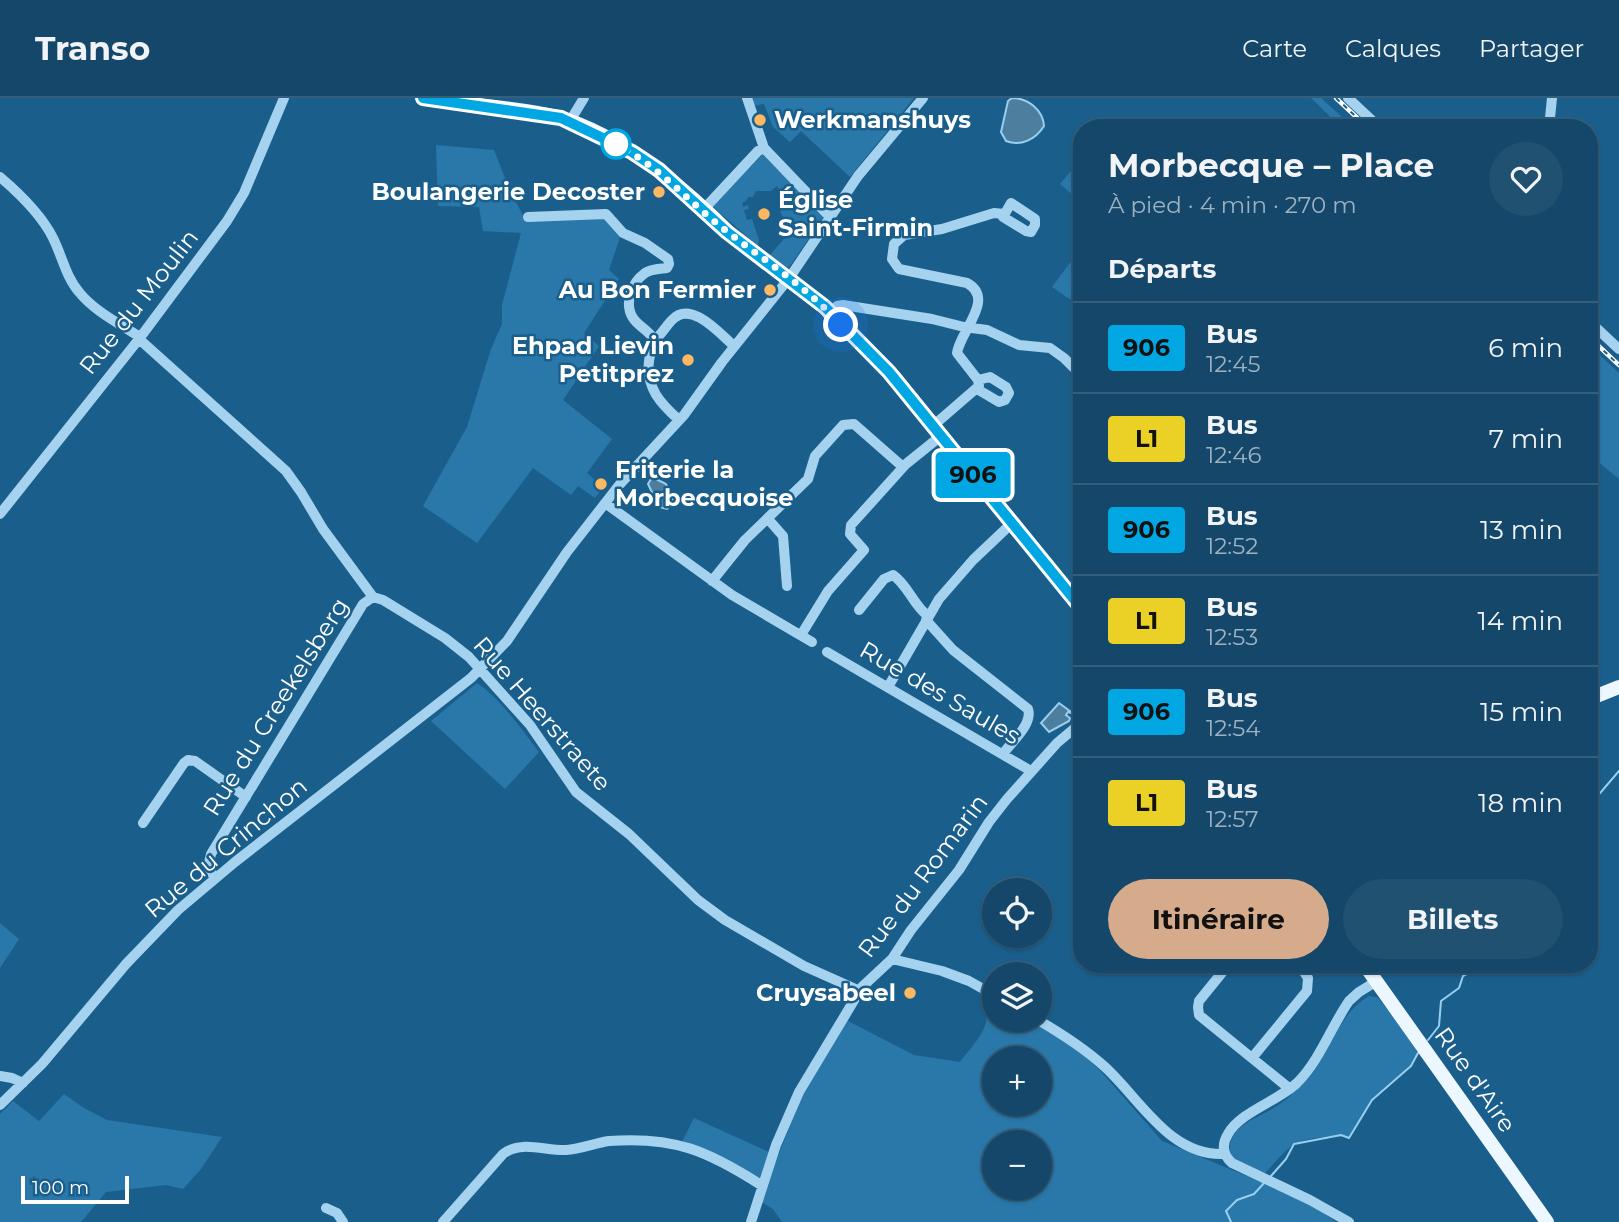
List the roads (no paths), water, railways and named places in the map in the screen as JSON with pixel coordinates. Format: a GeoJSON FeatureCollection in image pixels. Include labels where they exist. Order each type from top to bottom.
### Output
{"type":"FeatureCollection","features":[{"type":"Feature","properties":{"kind":"main road"},"geometry":{"type":"LineString","coordinates":[[423,98],[542,114],[570,121],[647,161],[727,232],[829,314],[895,378],[1073,598]]}},
{"type":"Feature","properties":{"kind":"main road"},"geometry":{"type":"LineString","coordinates":[[1598,695],[1619,687]]}},
{"type":"Feature","properties":{"kind":"main road","name":"Rue d'Aire"},"geometry":{"type":"LineString","coordinates":[[1371,973],[1547,1222]]}},
{"type":"Feature","properties":{"kind":"street","name":"Rue du Moulin"},"geometry":{"type":"LineString","coordinates":[[0,514],[140,338],[232,214],[284,98]]}},
{"type":"Feature","properties":{"kind":"street"},"geometry":{"type":"LineString","coordinates":[[570,121],[584,98]]}},
{"type":"Feature","properties":{"kind":"street"},"geometry":{"type":"LineString","coordinates":[[747,98],[764,148],[830,217]]}},
{"type":"Feature","properties":{"kind":"street","name":"Rue du Crinchon"},"geometry":{"type":"LineString","coordinates":[[0,1105],[43,1064],[147,941],[215,878],[480,670],[512,635],[567,552],[605,503],[639,462],[680,420],[734,346],[787,281],[858,176],[923,98]]}},
{"type":"Feature","properties":{"kind":"street"},"geometry":{"type":"LineString","coordinates":[[1348,98],[1370,119]]}},
{"type":"Feature","properties":{"kind":"street"},"geometry":{"type":"LineString","coordinates":[[1550,119],[1552,98]]}},
{"type":"Feature","properties":{"kind":"street"},"geometry":{"type":"LineString","coordinates":[[703,210],[764,148]]}},
{"type":"Feature","properties":{"kind":"street","name":"Rue Heerstraete"},"geometry":{"type":"LineString","coordinates":[[0,177],[43,222],[79,293],[140,338],[286,471],[323,529],[373,597],[383,600],[445,638],[480,670],[530,724],[576,792],[629,834],[698,900],[725,920],[810,969],[860,991]]}},
{"type":"Feature","properties":{"kind":"street"},"geometry":{"type":"LineString","coordinates":[[528,216],[603,214],[610,217],[623,233],[645,243],[669,261],[665,268],[644,274],[630,296],[632,316],[650,333],[653,341],[649,370],[651,386],[659,401],[680,420]]}},
{"type":"Feature","properties":{"kind":"street"},"geometry":{"type":"LineString","coordinates":[[875,558],[850,534],[850,527],[978,384],[957,353],[978,302],[975,288],[958,281],[902,271],[893,262],[892,248],[895,241],[904,235],[1004,214]]}},
{"type":"Feature","properties":{"kind":"street"},"geometry":{"type":"LineString","coordinates":[[829,314],[837,306],[843,305],[991,331],[1019,345],[1050,348],[1073,366]]}},
{"type":"Feature","properties":{"kind":"street"},"geometry":{"type":"LineString","coordinates":[[653,341],[674,317],[687,314],[704,319],[734,346]]}},
{"type":"Feature","properties":{"kind":"street"},"geometry":{"type":"LineString","coordinates":[[1598,329],[1619,349]]}},
{"type":"Feature","properties":{"kind":"street"},"geometry":{"type":"LineString","coordinates":[[712,581],[745,540],[805,482],[815,456],[847,423],[855,425],[903,467]]}},
{"type":"Feature","properties":{"kind":"street"},"geometry":{"type":"LineString","coordinates":[[605,503],[736,598],[812,642]]}},
{"type":"Feature","properties":{"kind":"street"},"geometry":{"type":"LineString","coordinates":[[768,519],[783,536],[787,586]]}},
{"type":"Feature","properties":{"kind":"street"},"geometry":{"type":"LineString","coordinates":[[888,687],[942,595],[969,564],[1012,523]]}},
{"type":"Feature","properties":{"kind":"street"},"geometry":{"type":"LineString","coordinates":[[801,635],[828,591],[864,550]]}},
{"type":"Feature","properties":{"kind":"street"},"geometry":{"type":"LineString","coordinates":[[859,610],[884,579],[893,575],[899,580],[953,650],[1028,709],[1029,719],[1003,754]]}},
{"type":"Feature","properties":{"kind":"street","name":"Rue du Creekelsberg"},"geometry":{"type":"LineString","coordinates":[[215,878],[208,867],[209,857],[363,604],[373,597]]}},
{"type":"Feature","properties":{"kind":"street","name":"Rue des Saules"},"geometry":{"type":"LineString","coordinates":[[827,652],[1031,771]]}},
{"type":"Feature","properties":{"kind":"street","name":"Rue du Romarin"},"geometry":{"type":"LineString","coordinates":[[751,1222],[776,1145],[806,1080],[860,991],[892,959],[911,930],[959,870],[994,816],[1060,739],[1073,729]]}},
{"type":"Feature","properties":{"kind":"street"},"geometry":{"type":"LineString","coordinates":[[143,823],[188,760],[195,761],[246,797]]}},
{"type":"Feature","properties":{"kind":"street"},"geometry":{"type":"LineString","coordinates":[[892,959],[942,971],[982,989]]}},
{"type":"Feature","properties":{"kind":"street"},"geometry":{"type":"LineString","coordinates":[[1222,973],[1201,999],[1198,1013],[1290,1089]]}},
{"type":"Feature","properties":{"kind":"street"},"geometry":{"type":"LineString","coordinates":[[1252,1058],[1307,991],[1308,978],[1305,973]]}},
{"type":"Feature","properties":{"kind":"street"},"geometry":{"type":"LineString","coordinates":[[1225,1154],[1225,1139],[1231,1128],[1290,1089],[1309,1068],[1349,1001],[1377,981]]}},
{"type":"Feature","properties":{"kind":"street"},"geometry":{"type":"LineString","coordinates":[[1052,1028],[1102,1065],[1172,1136],[1202,1152],[1225,1154],[1236,1165],[1349,1222]]}},
{"type":"Feature","properties":{"kind":"street"},"geometry":{"type":"LineString","coordinates":[[0,1076],[23,1083]]}},
{"type":"Feature","properties":{"kind":"street"},"geometry":{"type":"LineString","coordinates":[[443,1222],[503,1154],[516,1147],[564,1150],[615,1141],[671,1143],[714,1157],[761,1185]]}},
{"type":"Feature","properties":{"kind":"street"},"geometry":{"type":"LineString","coordinates":[[326,1208],[337,1213],[343,1222]]}},
{"type":"Feature","properties":{"kind":"waterway"},"geometry":{"type":"LineString","coordinates":[[1598,796],[1619,771]]}},
{"type":"Feature","properties":{"kind":"waterway"},"geometry":{"type":"LineString","coordinates":[[1428,1040],[1439,1026],[1441,1001],[1459,988],[1463,976],[1468,973]]}},
{"type":"Feature","properties":{"kind":"waterway"},"geometry":{"type":"LineString","coordinates":[[1271,1176],[1286,1159],[1294,1144],[1341,1135],[1349,1138],[1372,1100],[1411,1066],[1418,1053]]}},
{"type":"Feature","properties":{"kind":"waterway"},"geometry":{"type":"LineString","coordinates":[[1231,1222],[1226,1211],[1237,1200],[1254,1194],[1265,1182]]}},
{"type":"Feature","properties":{"kind":"railway"},"geometry":{"type":"LineString","coordinates":[[1336,98],[1358,119]]}},
{"type":"Feature","properties":{"kind":"railway"},"geometry":{"type":"LineString","coordinates":[[1598,345],[1619,365]]}},
{"type":"Feature","properties":{"kind":"place","name":"Werkmanshuys"},"geometry":{"type":"Point","coordinates":[760,120]}},
{"type":"Feature","properties":{"kind":"place","name":"Boulangerie Decoster"},"geometry":{"type":"Point","coordinates":[659,192]}},
{"type":"Feature","properties":{"kind":"place","name":"Église Saint-Firmin"},"geometry":{"type":"Point","coordinates":[764,214]}},
{"type":"Feature","properties":{"kind":"place","name":"Au Bon Fermier"},"geometry":{"type":"Point","coordinates":[770,290]}},
{"type":"Feature","properties":{"kind":"place","name":"Ehpad Lievin Petitprez"},"geometry":{"type":"Point","coordinates":[688,360]}},
{"type":"Feature","properties":{"kind":"place","name":"Friterie la Morbecquoise"},"geometry":{"type":"Point","coordinates":[601,484]}},
{"type":"Feature","properties":{"kind":"place","name":"Cruysabeel"},"geometry":{"type":"Point","coordinates":[910,993]}}]}
